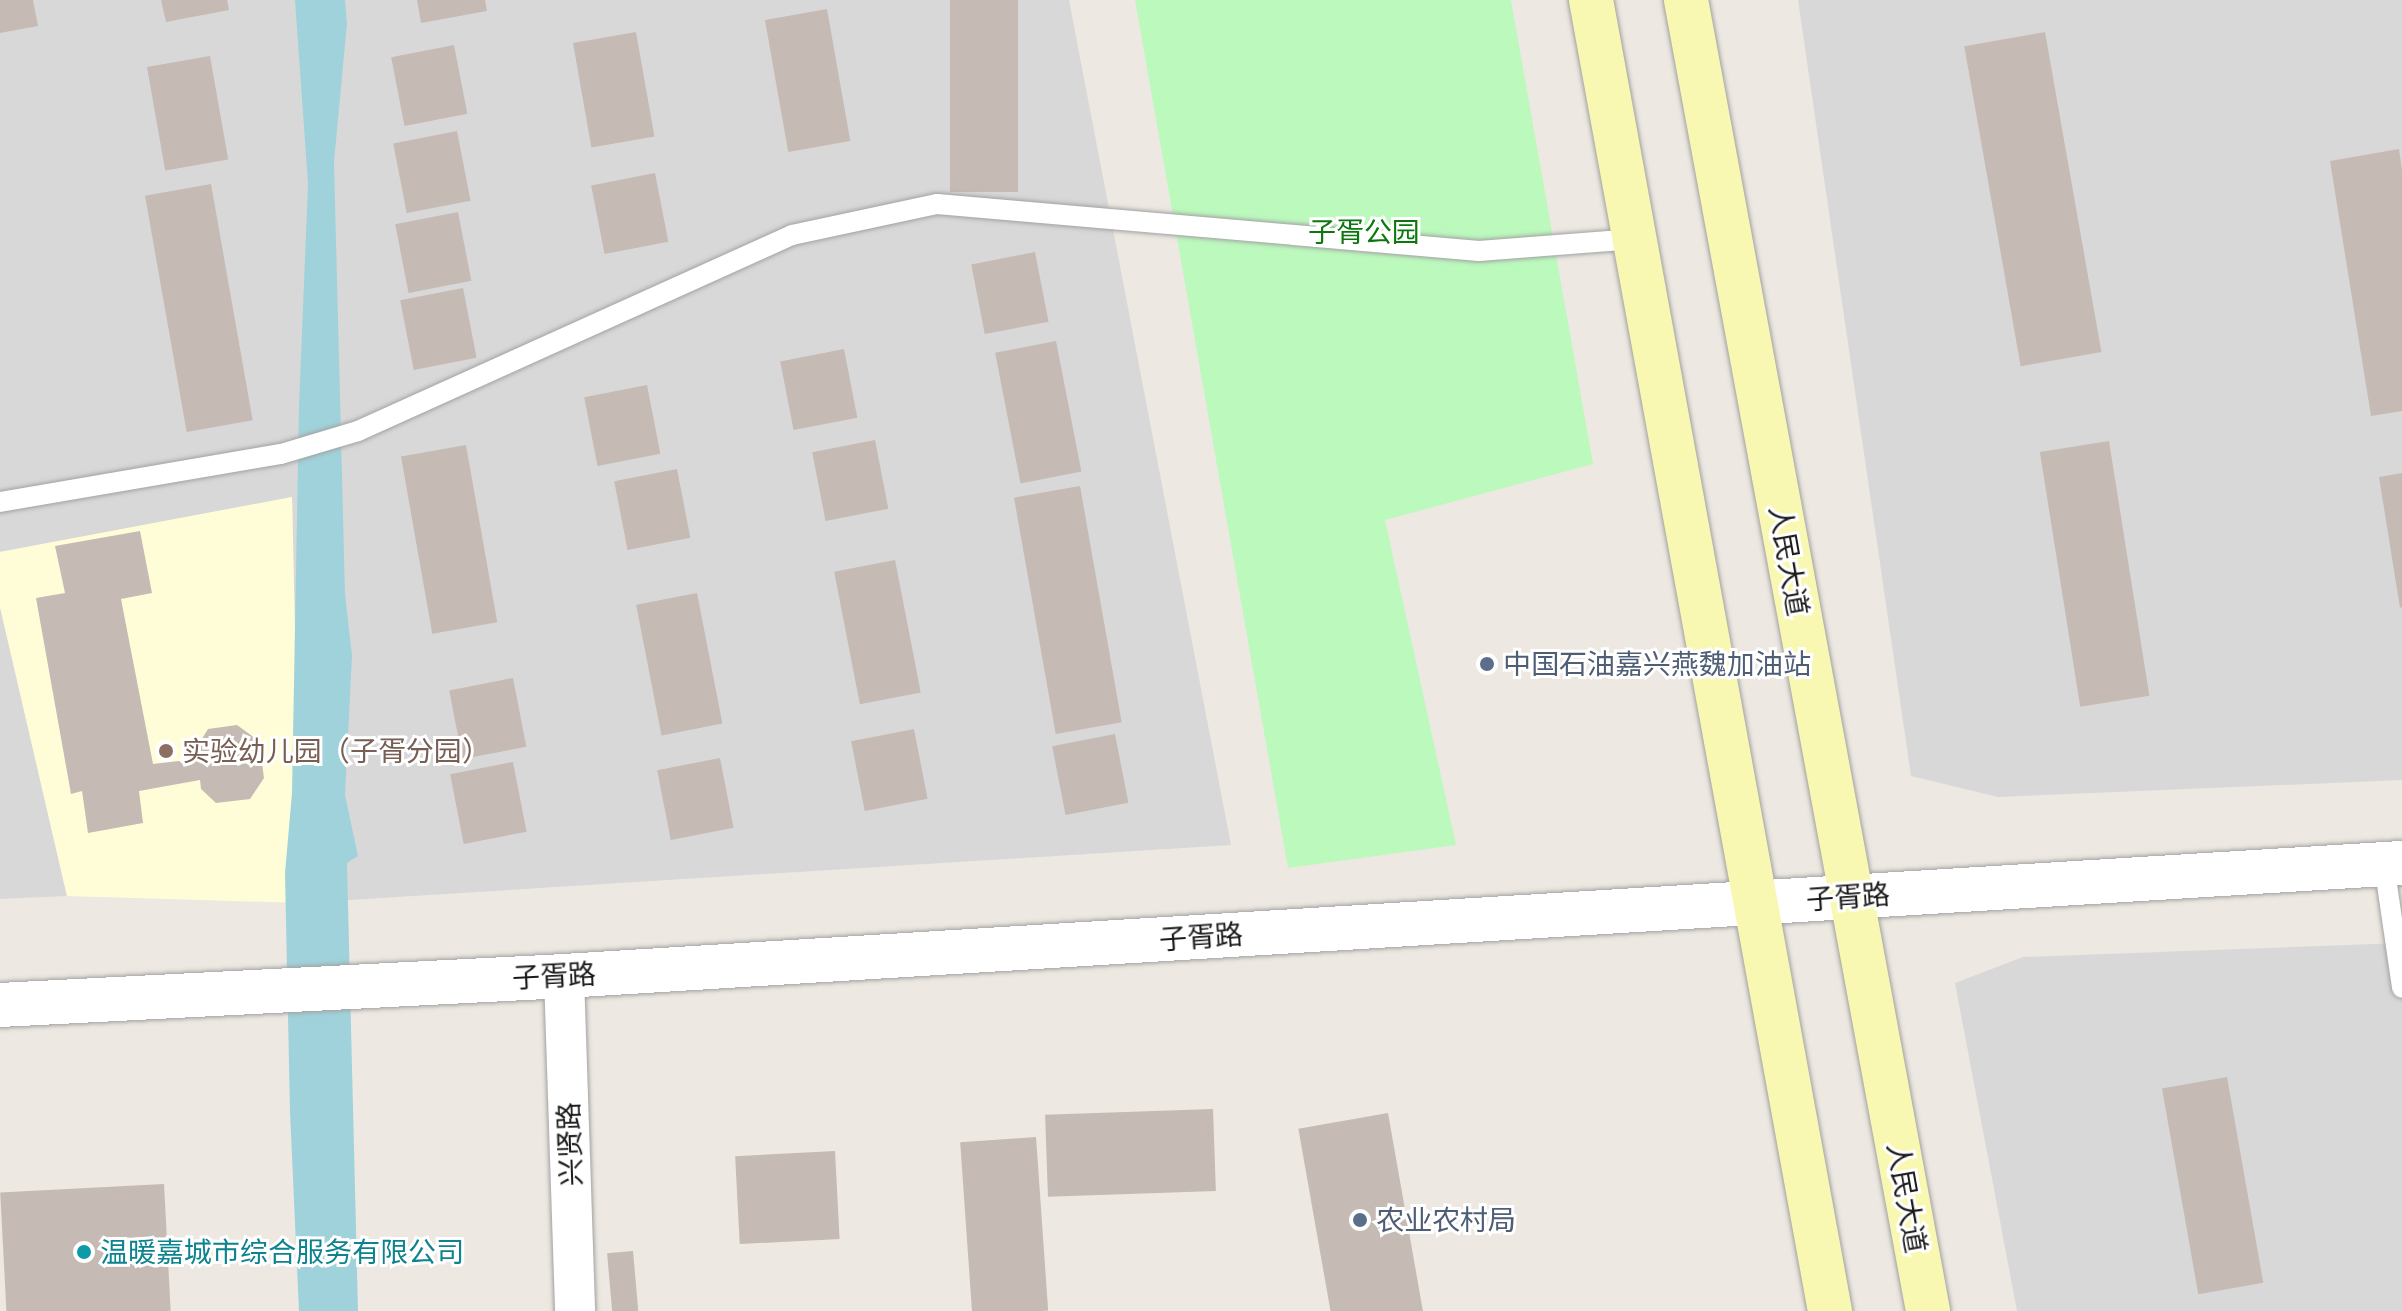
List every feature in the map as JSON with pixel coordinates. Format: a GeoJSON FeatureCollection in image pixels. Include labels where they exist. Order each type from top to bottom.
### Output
{"type":"FeatureCollection","features":[{"type":"Feature","properties":{"kind":"main road"},"geometry":{"type":"LineString","coordinates":[[1591,0],[1830,1311]]}},
{"type":"Feature","properties":{"kind":"main road","name":"人民大道"},"geometry":{"type":"LineString","coordinates":[[1686,0],[1928,1311]]}},
{"type":"Feature","properties":{"kind":"street","name":"子胥路"},"geometry":{"type":"LineString","coordinates":[[0,1005],[564,976],[2393,864]]}},
{"type":"Feature","properties":{"kind":"street","name":"兴贤路"},"geometry":{"type":"LineString","coordinates":[[564,976],[575,1311]]}},
{"type":"Feature","properties":{"kind":"lane"},"geometry":{"type":"LineString","coordinates":[[0,502],[281,454],[358,431],[792,235],[937,204],[1479,251],[1635,239]]}},
{"type":"Feature","properties":{"kind":"lane"},"geometry":{"type":"LineString","coordinates":[[2393,864],[2402,988]]}},
{"type":"Feature","properties":{"kind":"shaded area"},"geometry":{"type":"Polygon","coordinates":[[[0,0],[1069,0],[1231,845],[301,903],[292,497],[0,552],[0,0]]]}},
{"type":"Feature","properties":{"kind":"shaded area"},"geometry":{"type":"Polygon","coordinates":[[[1798,0],[2402,0],[2402,780],[1998,797],[1911,776],[1798,0]]]}},
{"type":"Feature","properties":{"kind":"shaded area","name":"实验幼儿园（子胥分园）"},"geometry":{"type":"Polygon","coordinates":[[[292,497],[301,903],[67,896],[0,607],[0,552],[292,497]]]}},
{"type":"Feature","properties":{"kind":"shaded area"},"geometry":{"type":"Polygon","coordinates":[[[0,607],[67,896],[0,899],[0,607]]]}},
{"type":"Feature","properties":{"kind":"shaded area"},"geometry":{"type":"Polygon","coordinates":[[[2402,943],[2402,1311],[2017,1311],[1955,983],[2023,957],[2402,943]]]}},
{"type":"Feature","properties":{"kind":"green space","name":"子胥公园"},"geometry":{"type":"Polygon","coordinates":[[[1135,0],[1511,0],[1593,464],[1385,520],[1456,845],[1288,868],[1135,0]]]}},
{"type":"Feature","properties":{"kind":"water"},"geometry":{"type":"Polygon","coordinates":[[[295,0],[345,0],[347,23],[334,162],[345,594],[352,656],[345,795],[358,856],[347,863],[358,1311],[299,1311],[290,1112],[285,873],[292,793],[299,406],[308,184],[295,0]]]}},
{"type":"Feature","properties":{"kind":"building"},"geometry":{"type":"Polygon","coordinates":[[[0,0],[33,0],[38,26],[0,33],[0,0]]]}},
{"type":"Feature","properties":{"kind":"building"},"geometry":{"type":"Polygon","coordinates":[[[161,0],[227,0],[229,10],[166,22],[161,0]]]}},
{"type":"Feature","properties":{"kind":"building"},"geometry":{"type":"Polygon","coordinates":[[[417,0],[485,0],[487,11],[421,23],[417,0]]]}},
{"type":"Feature","properties":{"kind":"building"},"geometry":{"type":"Polygon","coordinates":[[[950,0],[1018,0],[1018,192],[950,192],[950,0]]]}},
{"type":"Feature","properties":{"kind":"building"},"geometry":{"type":"Polygon","coordinates":[[[827,9],[850,141],[788,152],[765,20],[827,9]]]}},
{"type":"Feature","properties":{"kind":"building"},"geometry":{"type":"Polygon","coordinates":[[[636,32],[654,136],[591,148],[573,43],[636,32]]]}},
{"type":"Feature","properties":{"kind":"building"},"geometry":{"type":"Polygon","coordinates":[[[2045,32],[2101,352],[2021,366],[1964,46],[2045,32]]]}},
{"type":"Feature","properties":{"kind":"building"},"geometry":{"type":"Polygon","coordinates":[[[454,45],[467,114],[405,126],[391,57],[454,45]]]}},
{"type":"Feature","properties":{"kind":"building"},"geometry":{"type":"Polygon","coordinates":[[[210,56],[228,159],[165,171],[147,67],[210,56]]]}},
{"type":"Feature","properties":{"kind":"building"},"geometry":{"type":"Polygon","coordinates":[[[457,131],[471,201],[407,213],[393,143],[457,131]]]}},
{"type":"Feature","properties":{"kind":"building"},"geometry":{"type":"Polygon","coordinates":[[[2399,149],[2402,170],[2402,411],[2371,416],[2330,161],[2399,149]]]}},
{"type":"Feature","properties":{"kind":"building"},"geometry":{"type":"Polygon","coordinates":[[[655,173],[668,242],[605,254],[591,185],[655,173]]]}},
{"type":"Feature","properties":{"kind":"building"},"geometry":{"type":"Polygon","coordinates":[[[211,184],[253,420],[187,432],[145,196],[211,184]]]}},
{"type":"Feature","properties":{"kind":"building"},"geometry":{"type":"Polygon","coordinates":[[[458,212],[471,281],[409,293],[395,224],[458,212]]]}},
{"type":"Feature","properties":{"kind":"building"},"geometry":{"type":"Polygon","coordinates":[[[1035,252],[1049,322],[985,334],[971,264],[1035,252]]]}},
{"type":"Feature","properties":{"kind":"building"},"geometry":{"type":"Polygon","coordinates":[[[463,288],[477,358],[414,370],[400,300],[463,288]]]}},
{"type":"Feature","properties":{"kind":"building"},"geometry":{"type":"Polygon","coordinates":[[[1056,341],[1081,472],[1021,483],[995,353],[1056,341]]]}},
{"type":"Feature","properties":{"kind":"building"},"geometry":{"type":"Polygon","coordinates":[[[844,349],[857,418],[794,430],[780,361],[844,349]]]}},
{"type":"Feature","properties":{"kind":"building"},"geometry":{"type":"Polygon","coordinates":[[[647,385],[660,454],[598,466],[584,397],[647,385]]]}},
{"type":"Feature","properties":{"kind":"building"},"geometry":{"type":"Polygon","coordinates":[[[875,440],[888,509],[826,521],[812,452],[875,440]]]}},
{"type":"Feature","properties":{"kind":"building"},"geometry":{"type":"Polygon","coordinates":[[[2109,441],[2149,696],[2080,707],[2040,452],[2109,441]]]}},
{"type":"Feature","properties":{"kind":"building"},"geometry":{"type":"Polygon","coordinates":[[[466,445],[497,622],[432,634],[401,456],[466,445]]]}},
{"type":"Feature","properties":{"kind":"building"},"geometry":{"type":"Polygon","coordinates":[[[677,469],[690,538],[628,550],[614,481],[677,469]]]}},
{"type":"Feature","properties":{"kind":"building"},"geometry":{"type":"Polygon","coordinates":[[[2402,473],[2402,607],[2400,608],[2379,477],[2402,473]]]}},
{"type":"Feature","properties":{"kind":"building"},"geometry":{"type":"Polygon","coordinates":[[[1080,486],[1122,722],[1056,734],[1014,498],[1080,486]]]}},
{"type":"Feature","properties":{"kind":"building"},"geometry":{"type":"Polygon","coordinates":[[[140,531],[152,593],[121,599],[153,764],[196,759],[195,750],[208,729],[237,725],[259,741],[264,778],[250,799],[216,803],[201,789],[200,780],[139,791],[143,823],[88,833],[82,791],[71,794],[36,598],[65,593],[55,546],[140,531]]]}},
{"type":"Feature","properties":{"kind":"building"},"geometry":{"type":"Polygon","coordinates":[[[895,560],[921,693],[860,704],[834,572],[895,560]]]}},
{"type":"Feature","properties":{"kind":"building"},"geometry":{"type":"Polygon","coordinates":[[[697,593],[722,724],[662,735],[636,605],[697,593]]]}},
{"type":"Feature","properties":{"kind":"building"},"geometry":{"type":"Polygon","coordinates":[[[513,678],[526,747],[463,759],[449,690],[513,678]]]}},
{"type":"Feature","properties":{"kind":"building"},"geometry":{"type":"Polygon","coordinates":[[[914,729],[928,799],[865,811],[851,741],[914,729]]]}},
{"type":"Feature","properties":{"kind":"building"},"geometry":{"type":"Polygon","coordinates":[[[1115,734],[1128,803],[1066,815],[1052,746],[1115,734]]]}},
{"type":"Feature","properties":{"kind":"building"},"geometry":{"type":"Polygon","coordinates":[[[720,758],[734,828],[671,840],[657,770],[720,758]]]}},
{"type":"Feature","properties":{"kind":"building"},"geometry":{"type":"Polygon","coordinates":[[[513,762],[527,832],[464,844],[450,774],[513,762]]]}},
{"type":"Feature","properties":{"kind":"building"},"geometry":{"type":"Polygon","coordinates":[[[2227,1077],[2263,1283],[2198,1294],[2162,1088],[2227,1077]]]}},
{"type":"Feature","properties":{"kind":"building"},"geometry":{"type":"Polygon","coordinates":[[[1213,1109],[1216,1191],[1048,1197],[1045,1115],[1213,1109]]]}},
{"type":"Feature","properties":{"kind":"building","name":"农业农村局"},"geometry":{"type":"Polygon","coordinates":[[[1388,1113],[1423,1311],[1331,1311],[1298,1129],[1388,1113]]]}},
{"type":"Feature","properties":{"kind":"building"},"geometry":{"type":"Polygon","coordinates":[[[1036,1137],[1048,1311],[972,1311],[960,1142],[1036,1137]]]}},
{"type":"Feature","properties":{"kind":"building"},"geometry":{"type":"Polygon","coordinates":[[[835,1151],[840,1239],[740,1244],[735,1156],[835,1151]]]}},
{"type":"Feature","properties":{"kind":"building","name":"温暖嘉城市综合服务有限公司"},"geometry":{"type":"Polygon","coordinates":[[[164,1184],[171,1311],[6,1311],[0,1193],[164,1184]]]}},
{"type":"Feature","properties":{"kind":"building"},"geometry":{"type":"Polygon","coordinates":[[[633,1251],[638,1311],[612,1311],[607,1253],[633,1251]]]}},
{"type":"Feature","properties":{"kind":"place","name":"中国石油嘉兴燕魏加油站"},"geometry":{"type":"Point","coordinates":[1487,664]}},
{"type":"Feature","properties":{"kind":"place","name":"实验幼儿园（子胥分园）"},"geometry":{"type":"Point","coordinates":[166,751]}},
{"type":"Feature","properties":{"kind":"place","name":"农业农村局"},"geometry":{"type":"Point","coordinates":[1360,1220]}},
{"type":"Feature","properties":{"kind":"place","name":"温暖嘉城市综合服务有限公司"},"geometry":{"type":"Point","coordinates":[84,1252]}}]}
